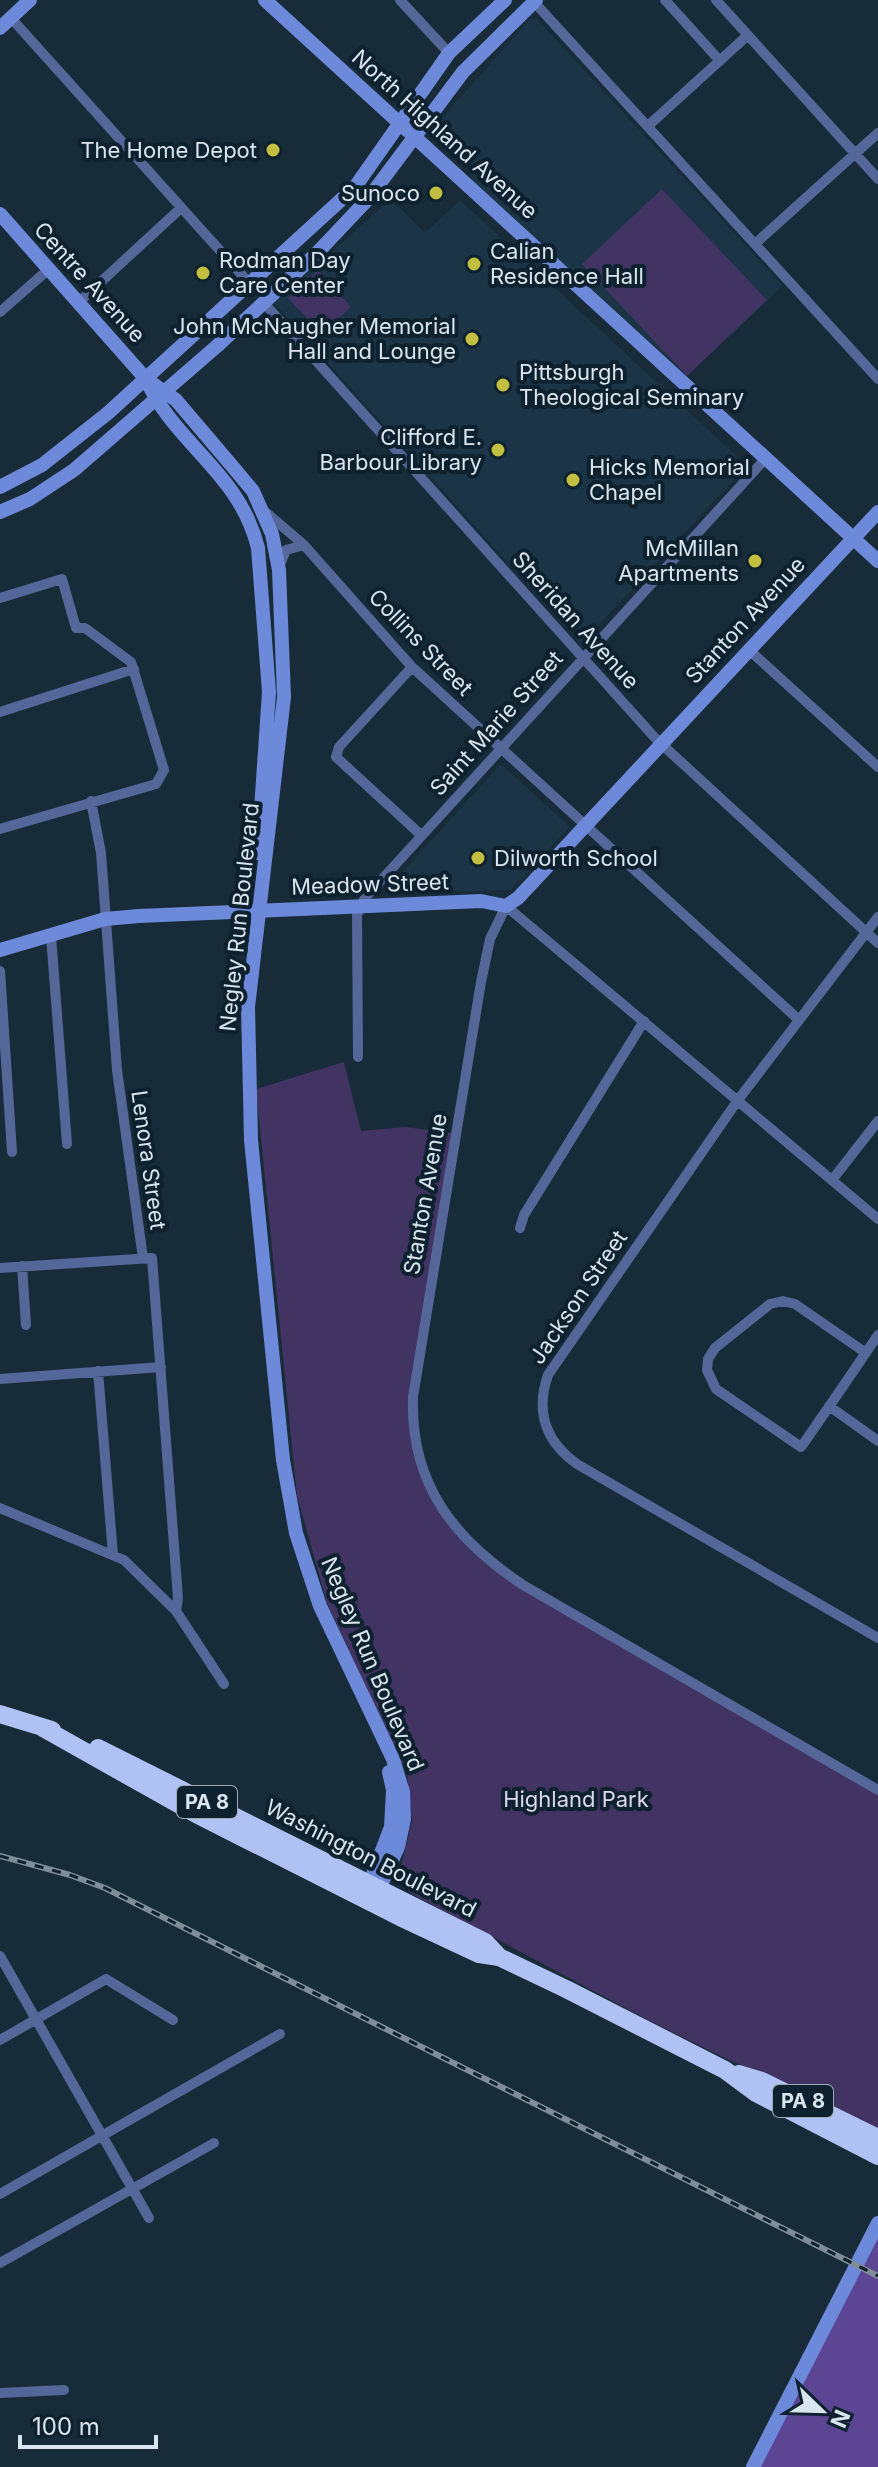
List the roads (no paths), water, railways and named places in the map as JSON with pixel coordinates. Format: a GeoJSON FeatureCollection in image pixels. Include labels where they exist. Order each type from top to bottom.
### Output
{"type":"FeatureCollection","features":[{"type":"Feature","properties":{"kind":"highway","name":"Washington Boulevard"},"geometry":{"type":"LineString","coordinates":[[0,1714],[43,1728],[196,1814],[485,1942],[499,1957],[725,2070],[756,2093],[878,2156]]}},
{"type":"Feature","properties":{"kind":"highway","name":"Washington Boulevard"},"geometry":{"type":"LineString","coordinates":[[725,2070],[762,2081],[878,2138]]}},
{"type":"Feature","properties":{"kind":"main road"},"geometry":{"type":"LineString","coordinates":[[5,23],[30,0]]}},
{"type":"Feature","properties":{"kind":"main road","name":"North Highland Avenue"},"geometry":{"type":"LineString","coordinates":[[265,0],[878,561]]}},
{"type":"Feature","properties":{"kind":"main road"},"geometry":{"type":"LineString","coordinates":[[0,487],[42,465],[61,451],[146,379],[355,187],[449,53],[505,0]]}},
{"type":"Feature","properties":{"kind":"main road"},"geometry":{"type":"LineString","coordinates":[[0,512],[58,482],[74,470],[264,303],[354,215],[463,72],[535,1]]}},
{"type":"Feature","properties":{"kind":"main road","name":"Centre Avenue"},"geometry":{"type":"LineString","coordinates":[[0,214],[146,379]]}},
{"type":"Feature","properties":{"kind":"main road","name":"Negley Run Boulevard"},"geometry":{"type":"LineString","coordinates":[[146,379],[230,486],[252,525],[258,548],[269,692],[258,855],[240,1006],[242,1140],[274,1461],[288,1535],[320,1628],[381,1754],[392,1785],[389,1835],[371,1891]]}},
{"type":"Feature","properties":{"kind":"main road","name":"Negley Run Boulevard"},"geometry":{"type":"LineString","coordinates":[[160,395],[238,473],[262,509],[279,570],[283,721],[250,988],[247,1065],[251,1140],[283,1460],[294,1524],[320,1606],[393,1759],[403,1792],[401,1838],[371,1891]]}},
{"type":"Feature","properties":{"kind":"main road","name":"Stanton Avenue"},"geometry":{"type":"LineString","coordinates":[[506,906],[518,898],[851,537],[878,512]]}},
{"type":"Feature","properties":{"kind":"main road","name":"Meadow Street"},"geometry":{"type":"LineString","coordinates":[[0,950],[105,919],[139,916],[481,901],[506,906]]}},
{"type":"Feature","properties":{"kind":"main road"},"geometry":{"type":"LineString","coordinates":[[753,2467],[878,2223]]}},
{"type":"Feature","properties":{"kind":"street"},"geometry":{"type":"LineString","coordinates":[[400,0],[449,53]]}},
{"type":"Feature","properties":{"kind":"street"},"geometry":{"type":"LineString","coordinates":[[665,0],[720,61]]}},
{"type":"Feature","properties":{"kind":"street"},"geometry":{"type":"LineString","coordinates":[[716,0],[878,179]]}},
{"type":"Feature","properties":{"kind":"street"},"geometry":{"type":"LineString","coordinates":[[535,1],[878,379]]}},
{"type":"Feature","properties":{"kind":"street"},"geometry":{"type":"LineString","coordinates":[[5,23],[250,284]]}},
{"type":"Feature","properties":{"kind":"street"},"geometry":{"type":"LineString","coordinates":[[649,125],[748,35]]}},
{"type":"Feature","properties":{"kind":"street"},"geometry":{"type":"LineString","coordinates":[[756,243],[878,133]]}},
{"type":"Feature","properties":{"kind":"street"},"geometry":{"type":"LineString","coordinates":[[79,302],[181,208]]}},
{"type":"Feature","properties":{"kind":"street"},"geometry":{"type":"LineString","coordinates":[[0,312],[49,269]]}},
{"type":"Feature","properties":{"kind":"street","name":"Sheridan Avenue"},"geometry":{"type":"LineString","coordinates":[[264,303],[661,744],[878,943]]}},
{"type":"Feature","properties":{"kind":"street","name":"Saint Marie Street"},"geometry":{"type":"LineString","coordinates":[[361,906],[421,835],[766,458]]}},
{"type":"Feature","properties":{"kind":"street","name":"Collins Street"},"geometry":{"type":"LineString","coordinates":[[262,509],[304,545],[412,667],[799,1020]]}},
{"type":"Feature","properties":{"kind":"street"},"geometry":{"type":"LineString","coordinates":[[279,570],[286,550],[304,545]]}},
{"type":"Feature","properties":{"kind":"street"},"geometry":{"type":"LineString","coordinates":[[0,598],[62,579],[76,628],[85,628],[131,662],[164,770],[156,784],[0,829]]}},
{"type":"Feature","properties":{"kind":"street"},"geometry":{"type":"LineString","coordinates":[[748,649],[878,767]]}},
{"type":"Feature","properties":{"kind":"street"},"geometry":{"type":"LineString","coordinates":[[412,667],[339,747],[338,761],[421,835]]}},
{"type":"Feature","properties":{"kind":"street"},"geometry":{"type":"LineString","coordinates":[[0,712],[134,669]]}},
{"type":"Feature","properties":{"kind":"street","name":"Lenora Street"},"geometry":{"type":"LineString","coordinates":[[91,801],[101,853],[117,1070],[143,1258],[152,1258],[178,1598],[176,1611]]}},
{"type":"Feature","properties":{"kind":"street"},"geometry":{"type":"LineString","coordinates":[[358,1057],[357,915],[361,906]]}},
{"type":"Feature","properties":{"kind":"street"},"geometry":{"type":"LineString","coordinates":[[506,906],[878,1219]]}},
{"type":"Feature","properties":{"kind":"street","name":"Stanton Avenue"},"geometry":{"type":"LineString","coordinates":[[506,906],[490,939],[481,982],[413,1397],[420,1458],[433,1494],[452,1526],[485,1559],[523,1585],[878,1790]]}},
{"type":"Feature","properties":{"kind":"street","name":"Jackson Street"},"geometry":{"type":"LineString","coordinates":[[878,917],[738,1100],[548,1375],[541,1405],[543,1418],[561,1452],[577,1464],[878,1638]]}},
{"type":"Feature","properties":{"kind":"street"},"geometry":{"type":"LineString","coordinates":[[51,936],[67,1144]]}},
{"type":"Feature","properties":{"kind":"street"},"geometry":{"type":"LineString","coordinates":[[0,971],[4,1078],[12,1152]]}},
{"type":"Feature","properties":{"kind":"street"},"geometry":{"type":"LineString","coordinates":[[520,1228],[524,1215],[644,1021]]}},
{"type":"Feature","properties":{"kind":"street"},"geometry":{"type":"LineString","coordinates":[[832,1180],[878,1121]]}},
{"type":"Feature","properties":{"kind":"street"},"geometry":{"type":"LineString","coordinates":[[0,1268],[143,1258]]}},
{"type":"Feature","properties":{"kind":"street"},"geometry":{"type":"LineString","coordinates":[[22,1266],[26,1325]]}},
{"type":"Feature","properties":{"kind":"street"},"geometry":{"type":"LineString","coordinates":[[866,1353],[795,1304],[783,1301],[770,1304],[715,1348],[708,1359],[707,1370],[716,1389],[801,1447],[866,1353],[878,1335]]}},
{"type":"Feature","properties":{"kind":"street"},"geometry":{"type":"LineString","coordinates":[[0,1379],[161,1367]]}},
{"type":"Feature","properties":{"kind":"street"},"geometry":{"type":"LineString","coordinates":[[98,1371],[113,1555]]}},
{"type":"Feature","properties":{"kind":"street"},"geometry":{"type":"LineString","coordinates":[[829,1406],[878,1441]]}},
{"type":"Feature","properties":{"kind":"street"},"geometry":{"type":"LineString","coordinates":[[0,1508],[124,1560],[176,1611],[224,1684]]}},
{"type":"Feature","properties":{"kind":"street"},"geometry":{"type":"LineString","coordinates":[[0,1956],[149,2218]]}},
{"type":"Feature","properties":{"kind":"street"},"geometry":{"type":"LineString","coordinates":[[0,2040],[106,1979],[173,2020]]}},
{"type":"Feature","properties":{"kind":"street"},"geometry":{"type":"LineString","coordinates":[[0,2194],[280,2034]]}},
{"type":"Feature","properties":{"kind":"street"},"geometry":{"type":"LineString","coordinates":[[0,2263],[214,2143]]}},
{"type":"Feature","properties":{"kind":"street"},"geometry":{"type":"LineString","coordinates":[[0,2393],[64,2390]]}},
{"type":"Feature","properties":{"kind":"railway"},"geometry":{"type":"LineString","coordinates":[[0,1856],[105,1888],[878,2276]]}},
{"type":"Feature","properties":{"kind":"place","name":"The Home Depot"},"geometry":{"type":"Point","coordinates":[273,150]}},
{"type":"Feature","properties":{"kind":"place","name":"Sunoco"},"geometry":{"type":"Point","coordinates":[436,193]}},
{"type":"Feature","properties":{"kind":"place","name":"Calian Residence Hall"},"geometry":{"type":"Point","coordinates":[474,264]}},
{"type":"Feature","properties":{"kind":"place","name":"Rodman Day Care Center"},"geometry":{"type":"Point","coordinates":[203,273]}},
{"type":"Feature","properties":{"kind":"place","name":"John McNaugher Memorial Hall and Lounge"},"geometry":{"type":"Point","coordinates":[472,339]}},
{"type":"Feature","properties":{"kind":"place","name":"Pittsburgh Theological Seminary"},"geometry":{"type":"Point","coordinates":[503,385]}},
{"type":"Feature","properties":{"kind":"place","name":"Clifford E. Barbour Library"},"geometry":{"type":"Point","coordinates":[498,450]}},
{"type":"Feature","properties":{"kind":"place","name":"Hicks Memorial Chapel"},"geometry":{"type":"Point","coordinates":[573,480]}},
{"type":"Feature","properties":{"kind":"place","name":"McMillan Apartments"},"geometry":{"type":"Point","coordinates":[755,561]}},
{"type":"Feature","properties":{"kind":"place","name":"Dilworth School"},"geometry":{"type":"Point","coordinates":[478,858]}},
{"type":"Feature","properties":{"kind":"park label","name":"Highland Park"},"geometry":{"type":"Point","coordinates":[576,1799]}}]}
